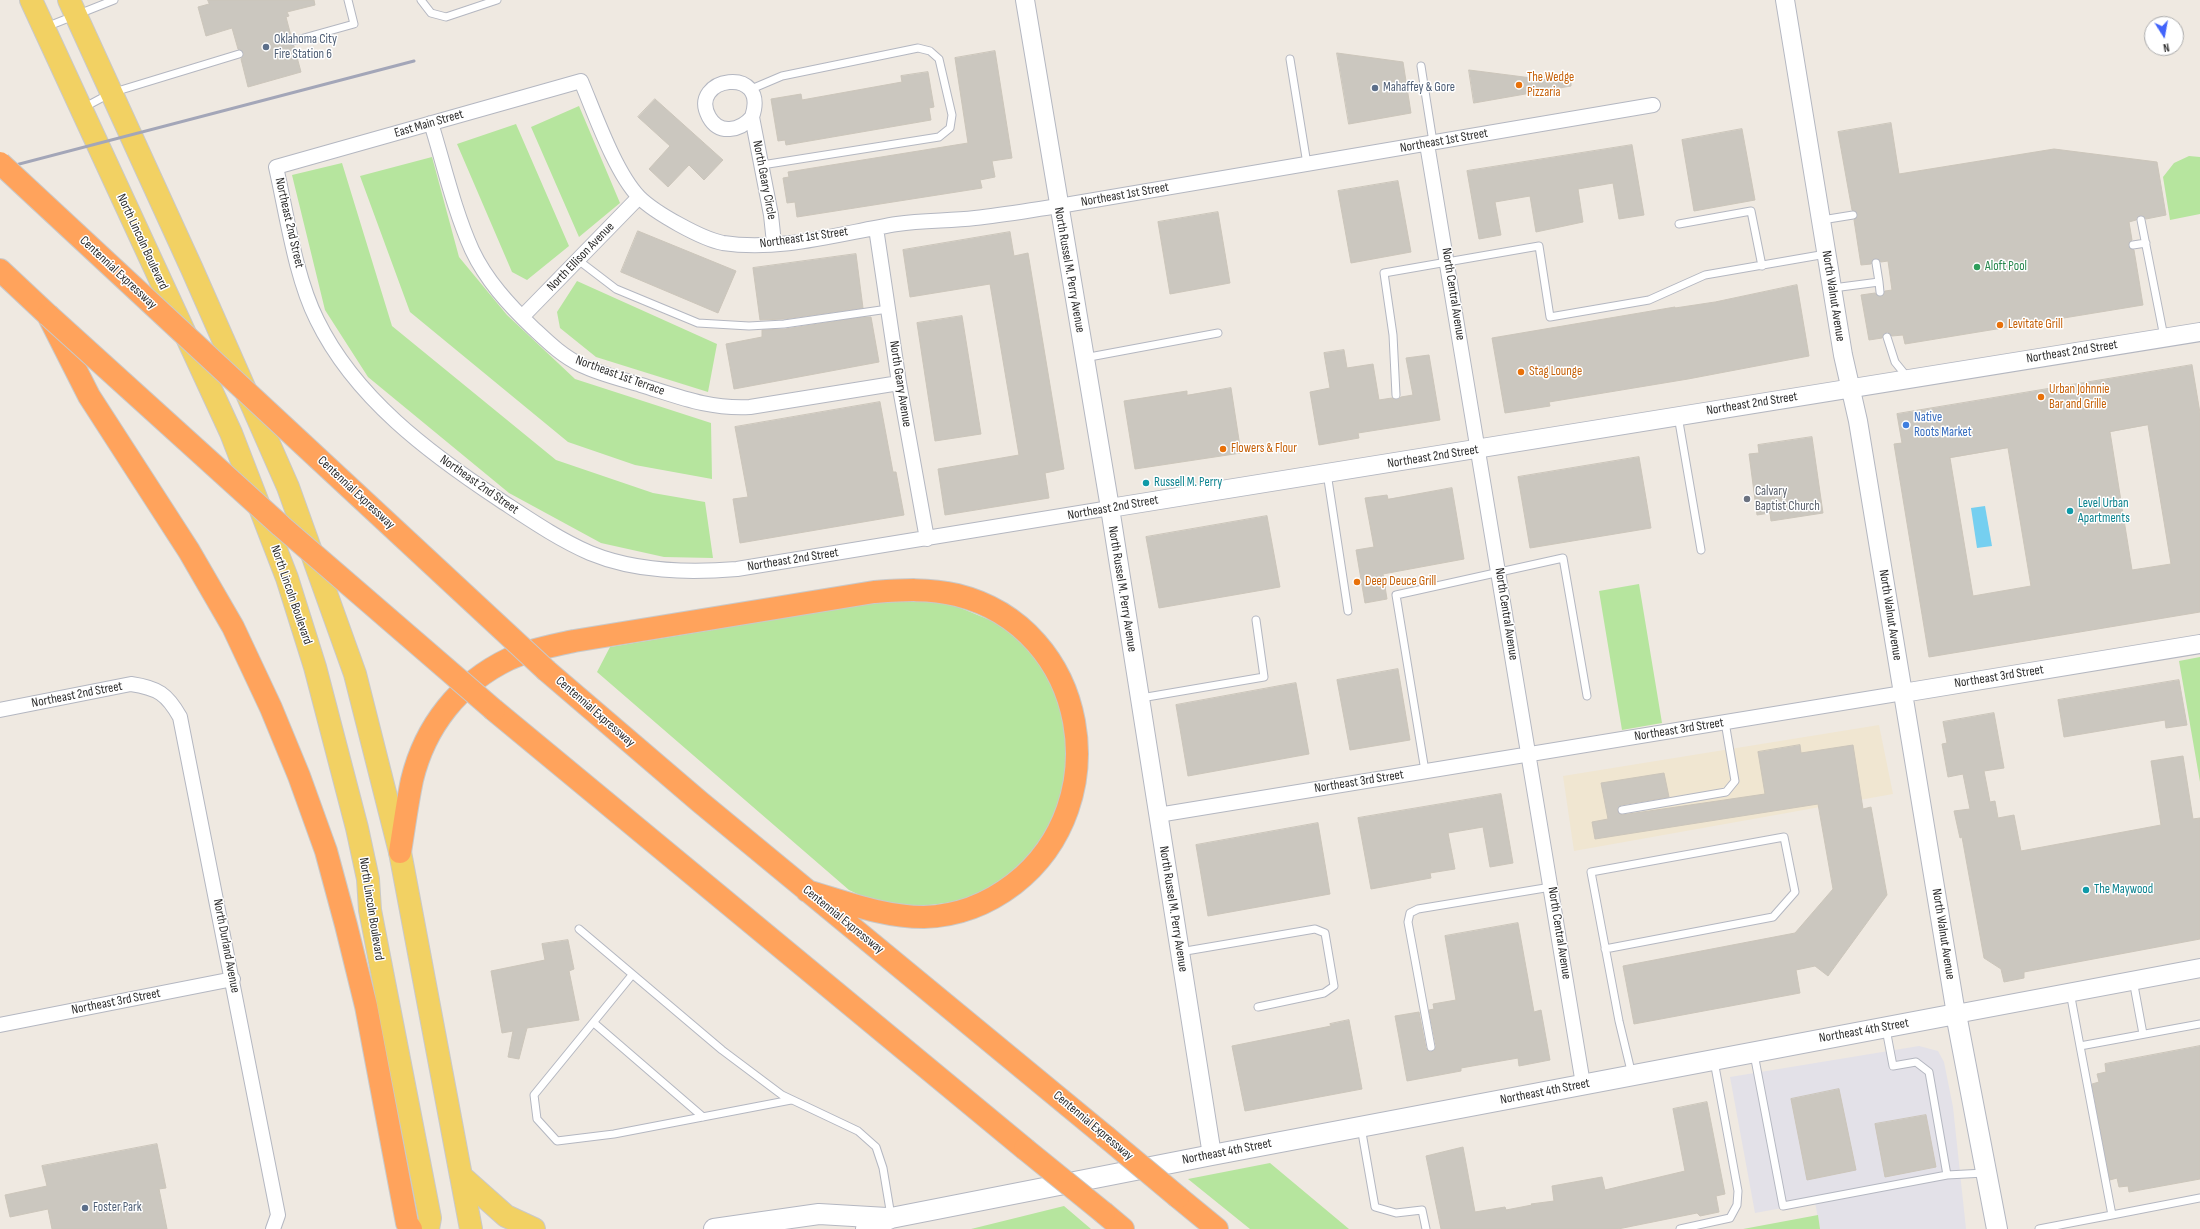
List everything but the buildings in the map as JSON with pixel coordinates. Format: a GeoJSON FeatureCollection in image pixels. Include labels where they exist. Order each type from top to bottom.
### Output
{"type":"FeatureCollection","features":[{"type":"Feature","properties":{"kind":"highway","name":"Centennial Expressway"},"geometry":{"type":"LineString","coordinates":[[0,163],[547,671],[807,891],[1217,1229]]}},
{"type":"Feature","properties":{"kind":"highway"},"geometry":{"type":"LineString","coordinates":[[0,270],[281,526],[494,710],[1123,1229]]}},
{"type":"Feature","properties":{"kind":"highway"},"geometry":{"type":"LineString","coordinates":[[48,315],[89,396],[189,551],[233,627],[271,708],[299,776],[326,851],[366,1006],[407,1223],[410,1229]]}},
{"type":"Feature","properties":{"kind":"highway"},"geometry":{"type":"LineString","coordinates":[[400,852],[412,780],[422,749],[433,726],[457,695],[491,669],[510,658],[541,648],[574,641],[874,592],[913,589],[958,595],[993,609],[1013,622],[1044,652],[1058,674],[1069,698],[1075,724],[1077,772],[1072,797],[1064,819],[1054,839],[1040,860],[1004,892],[968,909],[947,914],[924,917],[879,912],[807,891]]}},
{"type":"Feature","properties":{"kind":"main road","name":"North Lincoln Boulevard"},"geometry":{"type":"LineString","coordinates":[[31,0],[231,433],[287,578],[313,660],[357,828],[368,878],[370,910],[430,1218],[428,1229]]}},
{"type":"Feature","properties":{"kind":"main road"},"geometry":{"type":"LineString","coordinates":[[72,7],[288,487],[354,674],[400,852],[470,1229]]}},
{"type":"Feature","properties":{"kind":"main road","name":"Northeast 4th Street"},"geometry":{"type":"LineString","coordinates":[[866,1229],[893,1225],[1212,1155],[1956,1014]]}},
{"type":"Feature","properties":{"kind":"main road","name":"North Walnut Avenue"},"geometry":{"type":"LineString","coordinates":[[1956,1014],[1997,1229]]}},
{"type":"Feature","properties":{"kind":"main road"},"geometry":{"type":"LineString","coordinates":[[461,1176],[506,1216],[534,1229]]}},
{"type":"Feature","properties":{"kind":"main road","name":"Northeast 4th Street"},"geometry":{"type":"LineString","coordinates":[[714,1229],[819,1214],[893,1225]]}},
{"type":"Feature","properties":{"kind":"street","name":"North Russel M. Perry Avenue"},"geometry":{"type":"LineString","coordinates":[[1025,0],[1058,206],[1110,508],[1212,1155]]}},
{"type":"Feature","properties":{"kind":"street","name":"North Walnut Avenue"},"geometry":{"type":"LineString","coordinates":[[1785,0],[1826,254],[1851,388],[1956,1014]]}},
{"type":"Feature","properties":{"kind":"street","name":"Northeast 1st Street"},"geometry":{"type":"LineString","coordinates":[[581,81],[606,141],[624,174],[640,197],[676,222],[721,242],[754,245],[905,223],[975,218],[1058,206],[1653,105]]}},
{"type":"Feature","properties":{"kind":"street","name":"East Main Street"},"geometry":{"type":"LineString","coordinates":[[276,167],[581,81]]}},
{"type":"Feature","properties":{"kind":"street","name":"North Geary Circle"},"geometry":{"type":"LineString","coordinates":[[752,117],[746,124],[736,129],[727,130],[713,123],[708,115],[705,105],[708,94],[716,85],[728,81],[740,82],[754,97],[752,117],[762,165],[774,243]]}},
{"type":"Feature","properties":{"kind":"street","name":"Northeast 1st Terrace"},"geometry":{"type":"LineString","coordinates":[[431,123],[472,250],[506,302],[557,350],[581,365],[699,404],[726,408],[750,407],[899,383]]}},
{"type":"Feature","properties":{"kind":"street","name":"North Central Avenue"},"geometry":{"type":"LineString","coordinates":[[1430,143],[1478,449],[1500,572],[1583,1084]]}},
{"type":"Feature","properties":{"kind":"street","name":"Northeast 2nd Street"},"geometry":{"type":"LineString","coordinates":[[276,167],[302,282],[316,320],[344,367],[371,398],[451,468],[538,525],[591,553],[649,568],[707,572],[737,569],[1908,378],[2200,332]]}},
{"type":"Feature","properties":{"kind":"street","name":"North Ellison Avenue"},"geometry":{"type":"LineString","coordinates":[[522,317],[640,197]]}},
{"type":"Feature","properties":{"kind":"street","name":"North Geary Avenue"},"geometry":{"type":"LineString","coordinates":[[876,228],[899,383],[927,539]]}},
{"type":"Feature","properties":{"kind":"street","name":"Northeast 3rd Street"},"geometry":{"type":"LineString","coordinates":[[1158,815],[2200,644]]}},
{"type":"Feature","properties":{"kind":"street","name":"Northeast 2nd Street"},"geometry":{"type":"LineString","coordinates":[[0,710],[121,685],[132,684],[154,688]]}},
{"type":"Feature","properties":{"kind":"street","name":"North Durland Avenue"},"geometry":{"type":"LineString","coordinates":[[154,688],[172,702],[183,726],[278,1215],[273,1229]]}},
{"type":"Feature","properties":{"kind":"street","name":"Northeast 4th Street"},"geometry":{"type":"LineString","coordinates":[[1956,1014],[2200,968]]}},
{"type":"Feature","properties":{"kind":"street","name":"Northeast 3rd Street"},"geometry":{"type":"LineString","coordinates":[[0,1025],[233,979]]}},
{"type":"Feature","properties":{"kind":"lane"},"geometry":{"type":"LineString","coordinates":[[44,28],[72,7],[114,0]]}},
{"type":"Feature","properties":{"kind":"lane"},"geometry":{"type":"LineString","coordinates":[[293,41],[354,24],[348,0]]}},
{"type":"Feature","properties":{"kind":"lane"},"geometry":{"type":"LineString","coordinates":[[422,0],[431,13],[446,17],[497,0]]}},
{"type":"Feature","properties":{"kind":"lane"},"geometry":{"type":"LineString","coordinates":[[749,90],[782,76],[918,48],[930,51],[939,59],[952,116],[950,128],[940,137],[762,165]]}},
{"type":"Feature","properties":{"kind":"lane"},"geometry":{"type":"LineString","coordinates":[[82,109],[112,93],[239,54]]}},
{"type":"Feature","properties":{"kind":"lane"},"geometry":{"type":"LineString","coordinates":[[1290,59],[1307,164]]}},
{"type":"Feature","properties":{"kind":"lane"},"geometry":{"type":"LineString","coordinates":[[1421,66],[1430,143]]}},
{"type":"Feature","properties":{"kind":"lane"},"geometry":{"type":"LineString","coordinates":[[1679,224],[1751,211],[1762,266]]}},
{"type":"Feature","properties":{"kind":"lane"},"geometry":{"type":"LineString","coordinates":[[1821,220],[1853,215]]}},
{"type":"Feature","properties":{"kind":"lane"},"geometry":{"type":"LineString","coordinates":[[2141,220],[2164,337]]}},
{"type":"Feature","properties":{"kind":"lane"},"geometry":{"type":"LineString","coordinates":[[2133,245],[2146,244]]}},
{"type":"Feature","properties":{"kind":"lane"},"geometry":{"type":"LineString","coordinates":[[1396,395],[1393,335],[1384,274],[1539,246],[1550,317],[1649,300],[1705,275],[1826,254]]}},
{"type":"Feature","properties":{"kind":"lane"},"geometry":{"type":"LineString","coordinates":[[578,260],[616,289],[698,323],[749,326],[784,324],[888,309]]}},
{"type":"Feature","properties":{"kind":"lane"},"geometry":{"type":"LineString","coordinates":[[1876,263],[1880,292]]}},
{"type":"Feature","properties":{"kind":"lane"},"geometry":{"type":"LineString","coordinates":[[1832,288],[1879,282]]}},
{"type":"Feature","properties":{"kind":"lane"},"geometry":{"type":"LineString","coordinates":[[1084,358],[1218,333]]}},
{"type":"Feature","properties":{"kind":"lane"},"geometry":{"type":"LineString","coordinates":[[1887,337],[1895,362],[1908,378]]}},
{"type":"Feature","properties":{"kind":"lane"},"geometry":{"type":"LineString","coordinates":[[1678,416],[1701,550]]}},
{"type":"Feature","properties":{"kind":"lane"},"geometry":{"type":"LineString","coordinates":[[1327,473],[1348,611]]}},
{"type":"Feature","properties":{"kind":"lane"},"geometry":{"type":"LineString","coordinates":[[1425,771],[1396,595],[1563,558],[1587,696]]}},
{"type":"Feature","properties":{"kind":"lane"},"geometry":{"type":"LineString","coordinates":[[1139,698],[1264,677],[1256,620]]}},
{"type":"Feature","properties":{"kind":"lane"},"geometry":{"type":"LineString","coordinates":[[1622,810],[1726,792],[1735,781],[1725,722]]}},
{"type":"Feature","properties":{"kind":"lane"},"geometry":{"type":"LineString","coordinates":[[1605,949],[1773,917],[1795,892],[1784,837],[1591,872],[1605,949],[1619,1021],[1632,1075]]}},
{"type":"Feature","properties":{"kind":"lane"},"geometry":{"type":"LineString","coordinates":[[1431,1046],[1408,922],[1410,914],[1418,909],[1551,887]]}},
{"type":"Feature","properties":{"kind":"lane"},"geometry":{"type":"LineString","coordinates":[[578,929],[722,1050],[791,1100],[858,1131],[876,1147],[883,1168],[893,1225]]}},
{"type":"Feature","properties":{"kind":"lane"},"geometry":{"type":"LineString","coordinates":[[1180,952],[1315,929],[1326,934],[1334,986],[1324,993],[1258,1007]]}},
{"type":"Feature","properties":{"kind":"lane"},"geometry":{"type":"LineString","coordinates":[[632,974],[594,1023],[534,1095],[537,1119],[557,1141],[614,1134],[791,1100]]}},
{"type":"Feature","properties":{"kind":"lane"},"geometry":{"type":"LineString","coordinates":[[2133,980],[2143,1034]]}},
{"type":"Feature","properties":{"kind":"lane"},"geometry":{"type":"LineString","coordinates":[[2070,992],[2112,1215]]}},
{"type":"Feature","properties":{"kind":"lane"},"geometry":{"type":"LineString","coordinates":[[594,1023],[703,1117]]}},
{"type":"Feature","properties":{"kind":"lane"},"geometry":{"type":"LineString","coordinates":[[2080,1046],[2200,1024]]}},
{"type":"Feature","properties":{"kind":"lane"},"geometry":{"type":"LineString","coordinates":[[1886,1027],[1893,1066],[1916,1062],[1929,1072],[1946,1175]]}},
{"type":"Feature","properties":{"kind":"lane"},"geometry":{"type":"LineString","coordinates":[[1754,1052],[1783,1206],[1946,1175],[1986,1172]]}},
{"type":"Feature","properties":{"kind":"lane"},"geometry":{"type":"LineString","coordinates":[[1680,1229],[1730,1218],[1737,1205],[1738,1191],[1714,1059]]}},
{"type":"Feature","properties":{"kind":"lane"},"geometry":{"type":"LineString","coordinates":[[1361,1127],[1375,1207],[1396,1213],[1422,1210],[1426,1229]]}},
{"type":"Feature","properties":{"kind":"lane"},"geometry":{"type":"LineString","coordinates":[[2039,1229],[2200,1198]]}},
{"type":"Feature","properties":{"kind":"shaded area"},"geometry":{"type":"Polygon","coordinates":[[[1879,725],[1893,794],[1574,851],[1563,776],[1879,725]]]}},
{"type":"Feature","properties":{"kind":"shaded area"},"geometry":{"type":"Polygon","coordinates":[[[1919,1046],[1938,1051],[1944,1062],[1953,1107],[1966,1229],[1820,1229],[1815,1202],[1755,1213],[1730,1077],[1919,1046]]]}},
{"type":"Feature","properties":{"kind":"green space"},"geometry":{"type":"Polygon","coordinates":[[[579,106],[620,203],[579,237],[531,127],[579,106]]]}},
{"type":"Feature","properties":{"kind":"green space"},"geometry":{"type":"Polygon","coordinates":[[[516,124],[569,246],[527,280],[512,272],[457,144],[516,124]]]}},
{"type":"Feature","properties":{"kind":"green space"},"geometry":{"type":"Polygon","coordinates":[[[2189,156],[2200,157],[2200,214],[2170,220],[2163,177],[2174,163],[2189,156]]]}},
{"type":"Feature","properties":{"kind":"green space"},"geometry":{"type":"Polygon","coordinates":[[[432,157],[459,257],[507,315],[575,379],[711,423],[712,479],[635,465],[568,442],[410,312],[360,176],[432,157]]]}},
{"type":"Feature","properties":{"kind":"green space"},"geometry":{"type":"Polygon","coordinates":[[[342,163],[392,326],[556,460],[653,493],[705,502],[713,558],[664,557],[601,543],[509,493],[368,377],[325,310],[292,175],[342,163]]]}},
{"type":"Feature","properties":{"kind":"green space"},"geometry":{"type":"Polygon","coordinates":[[[577,281],[717,344],[708,392],[596,357],[560,328],[557,312],[577,281]]]}},
{"type":"Feature","properties":{"kind":"green space"},"geometry":{"type":"Polygon","coordinates":[[[1639,584],[1662,723],[1622,730],[1599,591],[1639,584]]]}},
{"type":"Feature","properties":{"kind":"green space"},"geometry":{"type":"Polygon","coordinates":[[[916,598],[946,602],[997,623],[1021,641],[1040,664],[1054,688],[1069,744],[1063,796],[1039,845],[1021,864],[997,883],[974,895],[955,902],[913,907],[870,900],[849,890],[597,672],[610,647],[878,602],[916,598]]]}},
{"type":"Feature","properties":{"kind":"green space"},"geometry":{"type":"Polygon","coordinates":[[[2200,657],[2200,782],[2179,661],[2200,657]]]}},
{"type":"Feature","properties":{"kind":"green space"},"geometry":{"type":"Polygon","coordinates":[[[1270,1163],[1349,1229],[1250,1229],[1188,1179],[1270,1163]]]}},
{"type":"Feature","properties":{"kind":"green space"},"geometry":{"type":"Polygon","coordinates":[[[1064,1206],[1091,1229],[971,1229],[1064,1206]]]}},
{"type":"Feature","properties":{"kind":"green space"},"geometry":{"type":"Polygon","coordinates":[[[1818,1215],[1820,1229],[1743,1229],[1818,1215]]]}},
{"type":"Feature","properties":{"kind":"water"},"geometry":{"type":"Polygon","coordinates":[[[1985,506],[1992,546],[1977,548],[1971,508],[1985,506]]]}},
{"type":"Feature","properties":{"kind":"railway"},"geometry":{"type":"LineString","coordinates":[[0,169],[414,61]]}},
{"type":"Feature","properties":{"kind":"place","name":"Oklahoma City Fire Station 6"},"geometry":{"type":"Point","coordinates":[266,47]}},
{"type":"Feature","properties":{"kind":"place","name":"The Wedge Pizzaria"},"geometry":{"type":"Point","coordinates":[1519,85]}},
{"type":"Feature","properties":{"kind":"place","name":"Mahaffey & Gore"},"geometry":{"type":"Point","coordinates":[1375,88]}},
{"type":"Feature","properties":{"kind":"place","name":"Aloft Pool"},"geometry":{"type":"Point","coordinates":[1977,267]}},
{"type":"Feature","properties":{"kind":"place","name":"Levitate Grill"},"geometry":{"type":"Point","coordinates":[2000,325]}},
{"type":"Feature","properties":{"kind":"place","name":"Stag Lounge"},"geometry":{"type":"Point","coordinates":[1521,372]}},
{"type":"Feature","properties":{"kind":"place","name":"Urban Johnnie Bar and Grille"},"geometry":{"type":"Point","coordinates":[2041,397]}},
{"type":"Feature","properties":{"kind":"place","name":"Native Roots Market"},"geometry":{"type":"Point","coordinates":[1906,425]}},
{"type":"Feature","properties":{"kind":"place","name":"Flowers & Flour"},"geometry":{"type":"Point","coordinates":[1223,449]}},
{"type":"Feature","properties":{"kind":"place","name":"Russell M. Perry"},"geometry":{"type":"Point","coordinates":[1146,483]}},
{"type":"Feature","properties":{"kind":"place","name":"Calvary Baptist Church"},"geometry":{"type":"Point","coordinates":[1747,499]}},
{"type":"Feature","properties":{"kind":"place","name":"Level Urban Apartments"},"geometry":{"type":"Point","coordinates":[2070,511]}},
{"type":"Feature","properties":{"kind":"place","name":"Deep Deuce Grill"},"geometry":{"type":"Point","coordinates":[1357,582]}},
{"type":"Feature","properties":{"kind":"place","name":"The Maywood"},"geometry":{"type":"Point","coordinates":[2086,890]}},
{"type":"Feature","properties":{"kind":"place","name":"Foster Park"},"geometry":{"type":"Point","coordinates":[85,1208]}}]}
